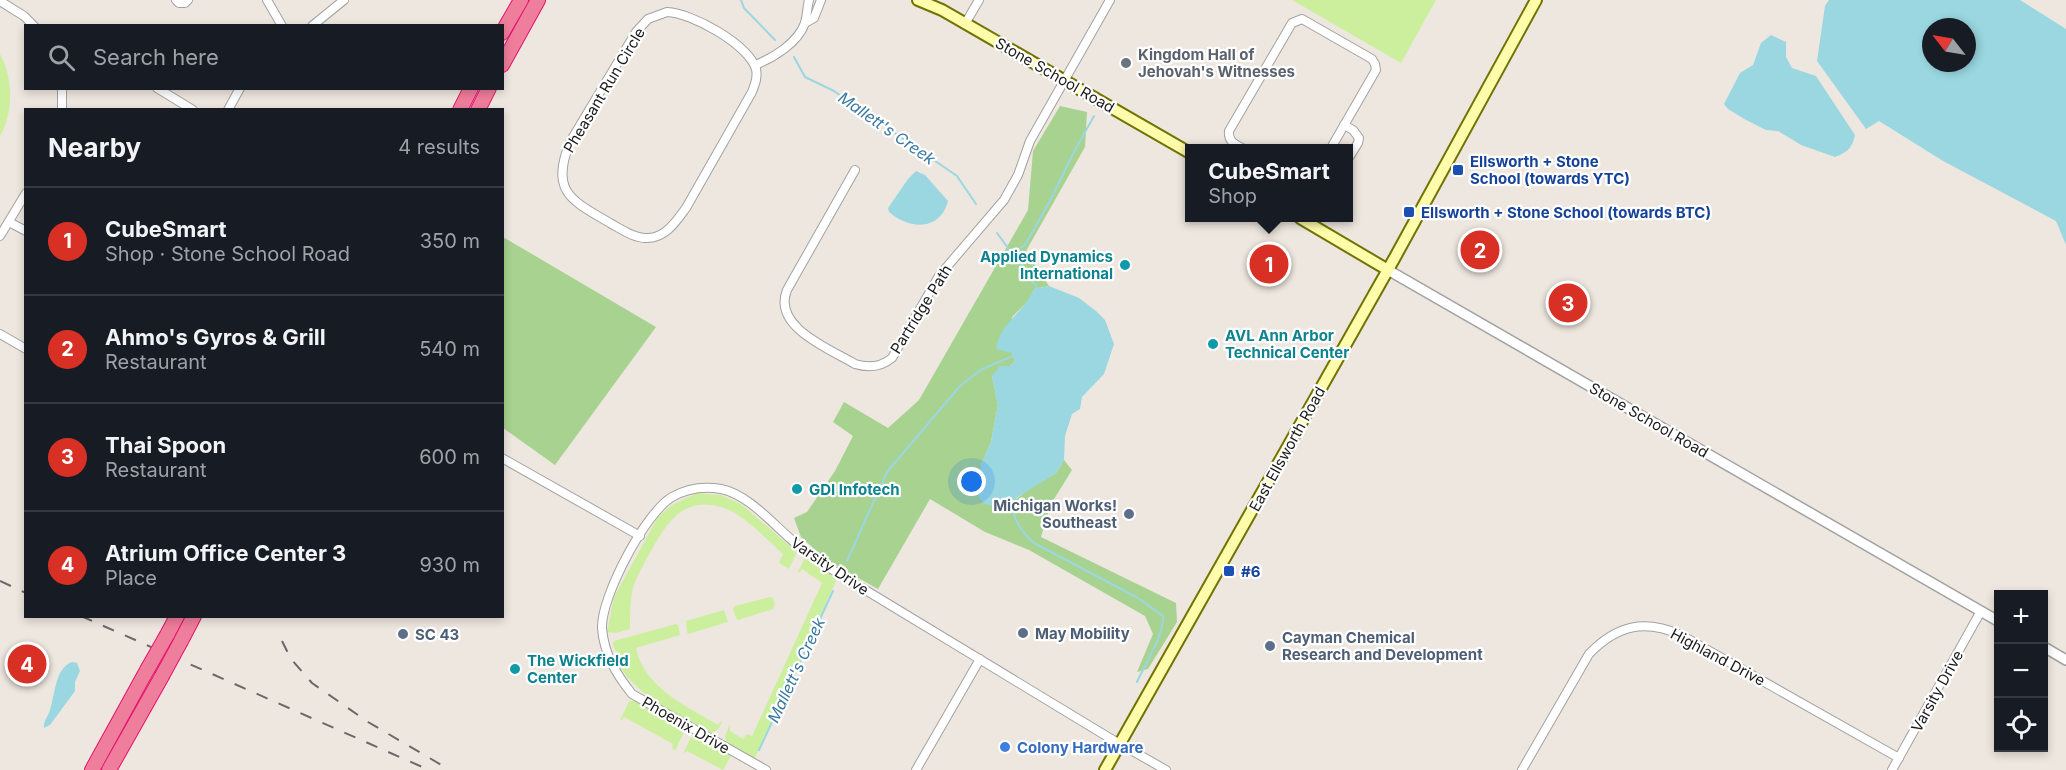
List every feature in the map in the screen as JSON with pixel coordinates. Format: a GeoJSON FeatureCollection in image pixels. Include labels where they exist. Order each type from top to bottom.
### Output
{"type":"FeatureCollection","features":[{"type":"Feature","properties":{"kind":"highway"},"geometry":{"type":"LineString","coordinates":[[504,29],[520,0]]}},
{"type":"Feature","properties":{"kind":"highway"},"geometry":{"type":"LineString","coordinates":[[504,60],[538,0]]}},
{"type":"Feature","properties":{"kind":"highway"},"geometry":{"type":"LineString","coordinates":[[461,108],[470,90]]}},
{"type":"Feature","properties":{"kind":"highway"},"geometry":{"type":"LineString","coordinates":[[479,108],[488,90]]}},
{"type":"Feature","properties":{"kind":"highway"},"geometry":{"type":"LineString","coordinates":[[92,770],[176,618]]}},
{"type":"Feature","properties":{"kind":"highway"},"geometry":{"type":"LineString","coordinates":[[109,770],[193,618]]}},
{"type":"Feature","properties":{"kind":"highway"},"geometry":{"type":"LineString","coordinates":[[114,770],[123,746]]}},
{"type":"Feature","properties":{"kind":"main road","name":"Stone School Road"},"geometry":{"type":"LineString","coordinates":[[918,0],[942,10],[1185,150]]}},
{"type":"Feature","properties":{"kind":"main road","name":"East Ellsworth Road"},"geometry":{"type":"LineString","coordinates":[[1105,770],[1388,270],[1536,0]]}},
{"type":"Feature","properties":{"kind":"main road","name":"Stone School Road"},"geometry":{"type":"LineString","coordinates":[[1307,222],[1388,270]]}},
{"type":"Feature","properties":{"kind":"street"},"geometry":{"type":"LineString","coordinates":[[176,0],[179,3],[185,3],[188,0]]}},
{"type":"Feature","properties":{"kind":"street"},"geometry":{"type":"LineString","coordinates":[[267,0],[281,24]]}},
{"type":"Feature","properties":{"kind":"street"},"geometry":{"type":"LineString","coordinates":[[314,24],[344,0]]}},
{"type":"Feature","properties":{"kind":"street"},"geometry":{"type":"LineString","coordinates":[[755,65],[766,61],[795,39],[805,23],[809,0]]}},
{"type":"Feature","properties":{"kind":"street"},"geometry":{"type":"LineString","coordinates":[[805,23],[814,18],[821,0]]}},
{"type":"Feature","properties":{"kind":"street"},"geometry":{"type":"LineString","coordinates":[[1065,81],[1110,0]]}},
{"type":"Feature","properties":{"kind":"street"},"geometry":{"type":"LineString","coordinates":[[0,1],[24,16],[32,24]]}},
{"type":"Feature","properties":{"kind":"street"},"geometry":{"type":"LineString","coordinates":[[965,24],[978,1]]}},
{"type":"Feature","properties":{"kind":"street","name":"Pheasant Run Circle"},"geometry":{"type":"LineString","coordinates":[[667,12],[678,12],[690,16],[740,45],[755,65],[757,72],[752,92],[686,208],[674,225],[664,232],[649,238],[630,234],[576,203],[569,195],[564,186],[561,171],[570,142],[636,32],[648,19],[667,12]]}},
{"type":"Feature","properties":{"kind":"street"},"geometry":{"type":"LineString","coordinates":[[1235,144],[1228,137],[1229,131],[1292,23],[1302,19],[1372,59],[1375,64],[1376,70],[1333,144]]}},
{"type":"Feature","properties":{"kind":"street","name":"Partridge Path"},"geometry":{"type":"LineString","coordinates":[[855,170],[787,290],[784,305],[789,317],[803,334],[855,364],[875,366],[892,358],[939,276],[1004,200],[1018,175],[1030,141],[1065,81]]}},
{"type":"Feature","properties":{"kind":"street"},"geometry":{"type":"LineString","coordinates":[[62,90],[62,108]]}},
{"type":"Feature","properties":{"kind":"street"},"geometry":{"type":"LineString","coordinates":[[160,90],[190,108]]}},
{"type":"Feature","properties":{"kind":"street"},"geometry":{"type":"LineString","coordinates":[[229,108],[239,90]]}},
{"type":"Feature","properties":{"kind":"street"},"geometry":{"type":"LineString","coordinates":[[1344,125],[1353,130],[1359,138],[1353,151]]}},
{"type":"Feature","properties":{"kind":"street"},"geometry":{"type":"LineString","coordinates":[[0,236],[24,196]]}},
{"type":"Feature","properties":{"kind":"street"},"geometry":{"type":"LineString","coordinates":[[9,222],[24,230]]}},
{"type":"Feature","properties":{"kind":"street","name":"Stone School Road"},"geometry":{"type":"LineString","coordinates":[[1388,270],[1994,619]]}},
{"type":"Feature","properties":{"kind":"street"},"geometry":{"type":"LineString","coordinates":[[0,334],[24,348]]}},
{"type":"Feature","properties":{"kind":"street"},"geometry":{"type":"LineString","coordinates":[[504,459],[640,536]]}},
{"type":"Feature","properties":{"kind":"street","name":"Varsity Drive"},"geometry":{"type":"LineString","coordinates":[[640,536],[654,514],[670,498],[687,491],[708,488],[723,490],[750,503],[804,551],[839,574],[1119,744],[1166,770]]}},
{"type":"Feature","properties":{"kind":"street","name":"Phoenix Drive"},"geometry":{"type":"LineString","coordinates":[[640,536],[614,581],[604,609],[602,626],[604,644],[614,669],[632,694],[641,700],[766,770]]}},
{"type":"Feature","properties":{"kind":"street","name":"Varsity Drive"},"geometry":{"type":"LineString","coordinates":[[1892,770],[1981,611]]}},
{"type":"Feature","properties":{"kind":"street","name":"Highland Drive"},"geometry":{"type":"LineString","coordinates":[[1522,770],[1589,654],[1600,643],[1617,632],[1634,627],[1655,626],[1682,635],[1899,758]]}},
{"type":"Feature","properties":{"kind":"street"},"geometry":{"type":"LineString","coordinates":[[2048,650],[2066,660]]}},
{"type":"Feature","properties":{"kind":"street"},"geometry":{"type":"LineString","coordinates":[[916,770],[980,659]]}},
{"type":"Feature","properties":{"kind":"green space"},"geometry":{"type":"Polygon","coordinates":[[[1292,0],[1436,0],[1401,63],[1292,0]]]}},
{"type":"Feature","properties":{"kind":"green space"},"geometry":{"type":"Polygon","coordinates":[[[0,54],[9,84],[10,106],[5,127],[0,136],[0,54]]]}},
{"type":"Feature","properties":{"kind":"green space"},"geometry":{"type":"Polygon","coordinates":[[[1060,106],[1087,112],[1085,147],[1026,251],[1049,286],[1034,289],[1030,299],[1012,317],[1012,353],[1015,361],[992,376],[998,405],[991,442],[981,465],[1016,499],[1056,473],[1064,460],[1072,470],[1051,504],[1041,537],[1176,603],[1177,622],[1148,669],[1137,672],[1153,634],[1145,616],[1029,550],[985,532],[930,499],[878,589],[828,561],[801,537],[794,518],[807,512],[835,471],[853,436],[833,422],[844,402],[888,428],[919,400],[1028,210],[1033,151],[1060,106]]]}},
{"type":"Feature","properties":{"kind":"green space"},"geometry":{"type":"Polygon","coordinates":[[[504,238],[656,327],[555,465],[504,429],[504,238]]]}},
{"type":"Feature","properties":{"kind":"green space"},"geometry":{"type":"Polygon","coordinates":[[[697,493],[721,495],[741,504],[797,552],[789,569],[779,563],[783,554],[738,515],[721,507],[708,505],[687,508],[670,521],[663,530],[637,576],[630,606],[630,629],[616,633],[607,632],[614,597],[658,517],[672,505],[697,493]]]}},
{"type":"Feature","properties":{"kind":"green space"},"geometry":{"type":"Polygon","coordinates":[[[805,558],[837,579],[755,758],[726,742],[725,736],[730,724],[730,731],[743,739],[747,734],[752,736],[822,583],[802,569],[799,573],[805,558]]]}},
{"type":"Feature","properties":{"kind":"green space"},"geometry":{"type":"Polygon","coordinates":[[[773,598],[775,604],[773,609],[738,620],[736,618],[733,609],[735,606],[773,598]]]}},
{"type":"Feature","properties":{"kind":"green space"},"geometry":{"type":"Polygon","coordinates":[[[724,610],[728,622],[688,634],[686,621],[724,610]]]}},
{"type":"Feature","properties":{"kind":"green space"},"geometry":{"type":"Polygon","coordinates":[[[676,624],[680,635],[636,648],[641,662],[657,685],[681,703],[718,725],[722,720],[719,728],[711,733],[669,710],[643,692],[622,670],[613,655],[619,653],[615,650],[614,641],[676,624]]]}},
{"type":"Feature","properties":{"kind":"green space"},"geometry":{"type":"Polygon","coordinates":[[[635,700],[683,729],[684,732],[675,751],[672,748],[673,744],[624,717],[620,720],[629,702],[635,700]]]}},
{"type":"Feature","properties":{"kind":"green space"},"geometry":{"type":"Polygon","coordinates":[[[695,736],[731,756],[723,770],[687,751],[683,754],[691,737],[695,736]]]}},
{"type":"Feature","properties":{"kind":"water"},"geometry":{"type":"Polygon","coordinates":[[[1829,0],[2020,0],[2066,29],[2066,245],[2056,221],[1943,161],[1879,121],[1866,129],[1817,61],[1825,6],[1829,0]]]}},
{"type":"Feature","properties":{"kind":"water"},"geometry":{"type":"Polygon","coordinates":[[[1771,35],[1786,42],[1786,57],[1792,68],[1816,76],[1855,135],[1849,149],[1843,153],[1835,157],[1801,145],[1778,131],[1766,130],[1746,120],[1724,104],[1740,73],[1753,65],[1761,43],[1771,35]]]}},
{"type":"Feature","properties":{"kind":"water"},"geometry":{"type":"Polygon","coordinates":[[[916,171],[925,175],[948,201],[944,211],[931,223],[905,222],[889,212],[888,208],[916,171]]]}},
{"type":"Feature","properties":{"kind":"water"},"geometry":{"type":"Polygon","coordinates":[[[1049,286],[1079,298],[1096,311],[1105,320],[1114,344],[1104,374],[1082,397],[1080,409],[1072,414],[1065,436],[1064,460],[1056,473],[1002,507],[984,504],[977,494],[981,465],[991,442],[998,405],[992,376],[1000,366],[1010,366],[1015,361],[1012,353],[996,349],[998,340],[1034,289],[1049,286]]]}},
{"type":"Feature","properties":{"kind":"water"},"geometry":{"type":"Polygon","coordinates":[[[72,662],[77,663],[80,671],[75,682],[75,691],[50,725],[44,728],[59,676],[66,665],[72,662]]]}},
{"type":"Feature","properties":{"kind":"waterway","name":"Mallett's Creek"},"geometry":{"type":"LineString","coordinates":[[741,0],[744,8],[775,40]]}},
{"type":"Feature","properties":{"kind":"waterway","name":"Mallett's Creek"},"geometry":{"type":"LineString","coordinates":[[794,57],[805,77],[834,91],[957,176],[976,204]]}},
{"type":"Feature","properties":{"kind":"waterway"},"geometry":{"type":"LineString","coordinates":[[1012,253],[1025,245],[1094,116]]}},
{"type":"Feature","properties":{"kind":"waterway","name":"Mallett's Creek"},"geometry":{"type":"LineString","coordinates":[[997,233],[1039,290]]}},
{"type":"Feature","properties":{"kind":"waterway","name":"Mallett's Creek"},"geometry":{"type":"LineString","coordinates":[[847,561],[887,472],[960,386],[982,369],[1013,356]]}},
{"type":"Feature","properties":{"kind":"waterway"},"geometry":{"type":"LineString","coordinates":[[1012,500],[1018,524],[1034,543],[1138,598],[1163,616],[1157,640],[1137,682]]}},
{"type":"Feature","properties":{"kind":"waterway","name":"Mallett's Creek"},"geometry":{"type":"LineString","coordinates":[[759,750],[833,591]]}},
{"type":"Feature","properties":{"kind":"railway"},"geometry":{"type":"LineString","coordinates":[[0,581],[24,592]]}},
{"type":"Feature","properties":{"kind":"railway"},"geometry":{"type":"LineString","coordinates":[[86,618],[429,770]]}},
{"type":"Feature","properties":{"kind":"railway"},"geometry":{"type":"LineString","coordinates":[[282,641],[291,659],[312,683],[368,722],[450,770]]}},
{"type":"Feature","properties":{"kind":"place","name":"Kingdom Hall of Jehovah's Witnesses"},"geometry":{"type":"Point","coordinates":[1126,63]}},
{"type":"Feature","properties":{"kind":"place","name":"Ellsworth + Stone School (towards YTC)"},"geometry":{"type":"Point","coordinates":[1458,170]}},
{"type":"Feature","properties":{"kind":"place","name":"Ellsworth + Stone School (towards BTC)"},"geometry":{"type":"Point","coordinates":[1409,212]}},
{"type":"Feature","properties":{"kind":"place","name":"Ahmo's Gyros & Grill"},"geometry":{"type":"Point","coordinates":[1480,250]}},
{"type":"Feature","properties":{"kind":"place","name":"CubeSmart"},"geometry":{"type":"Point","coordinates":[1269,264]}},
{"type":"Feature","properties":{"kind":"place","name":"Applied Dynamics International"},"geometry":{"type":"Point","coordinates":[1125,265]}},
{"type":"Feature","properties":{"kind":"place","name":"Thai Spoon"},"geometry":{"type":"Point","coordinates":[1568,303]}},
{"type":"Feature","properties":{"kind":"place","name":"AVL Ann Arbor Technical Center"},"geometry":{"type":"Point","coordinates":[1213,344]}},
{"type":"Feature","properties":{"kind":"place","name":"GDI Infotech"},"geometry":{"type":"Point","coordinates":[797,489]}},
{"type":"Feature","properties":{"kind":"place","name":"Michigan Works! Southeast"},"geometry":{"type":"Point","coordinates":[1129,514]}},
{"type":"Feature","properties":{"kind":"place","name":"#6"},"geometry":{"type":"Point","coordinates":[1229,571]}},
{"type":"Feature","properties":{"kind":"place","name":"May Mobility"},"geometry":{"type":"Point","coordinates":[1023,633]}},
{"type":"Feature","properties":{"kind":"place","name":"SC 43"},"geometry":{"type":"Point","coordinates":[403,634]}},
{"type":"Feature","properties":{"kind":"place","name":"Cayman Chemical Research and Development"},"geometry":{"type":"Point","coordinates":[1270,646]}},
{"type":"Feature","properties":{"kind":"place","name":"Atrium Office Center 3"},"geometry":{"type":"Point","coordinates":[27,664]}},
{"type":"Feature","properties":{"kind":"place","name":"The Wickfield Center"},"geometry":{"type":"Point","coordinates":[515,669]}},
{"type":"Feature","properties":{"kind":"place","name":"Colony Hardware"},"geometry":{"type":"Point","coordinates":[1005,747]}}]}
